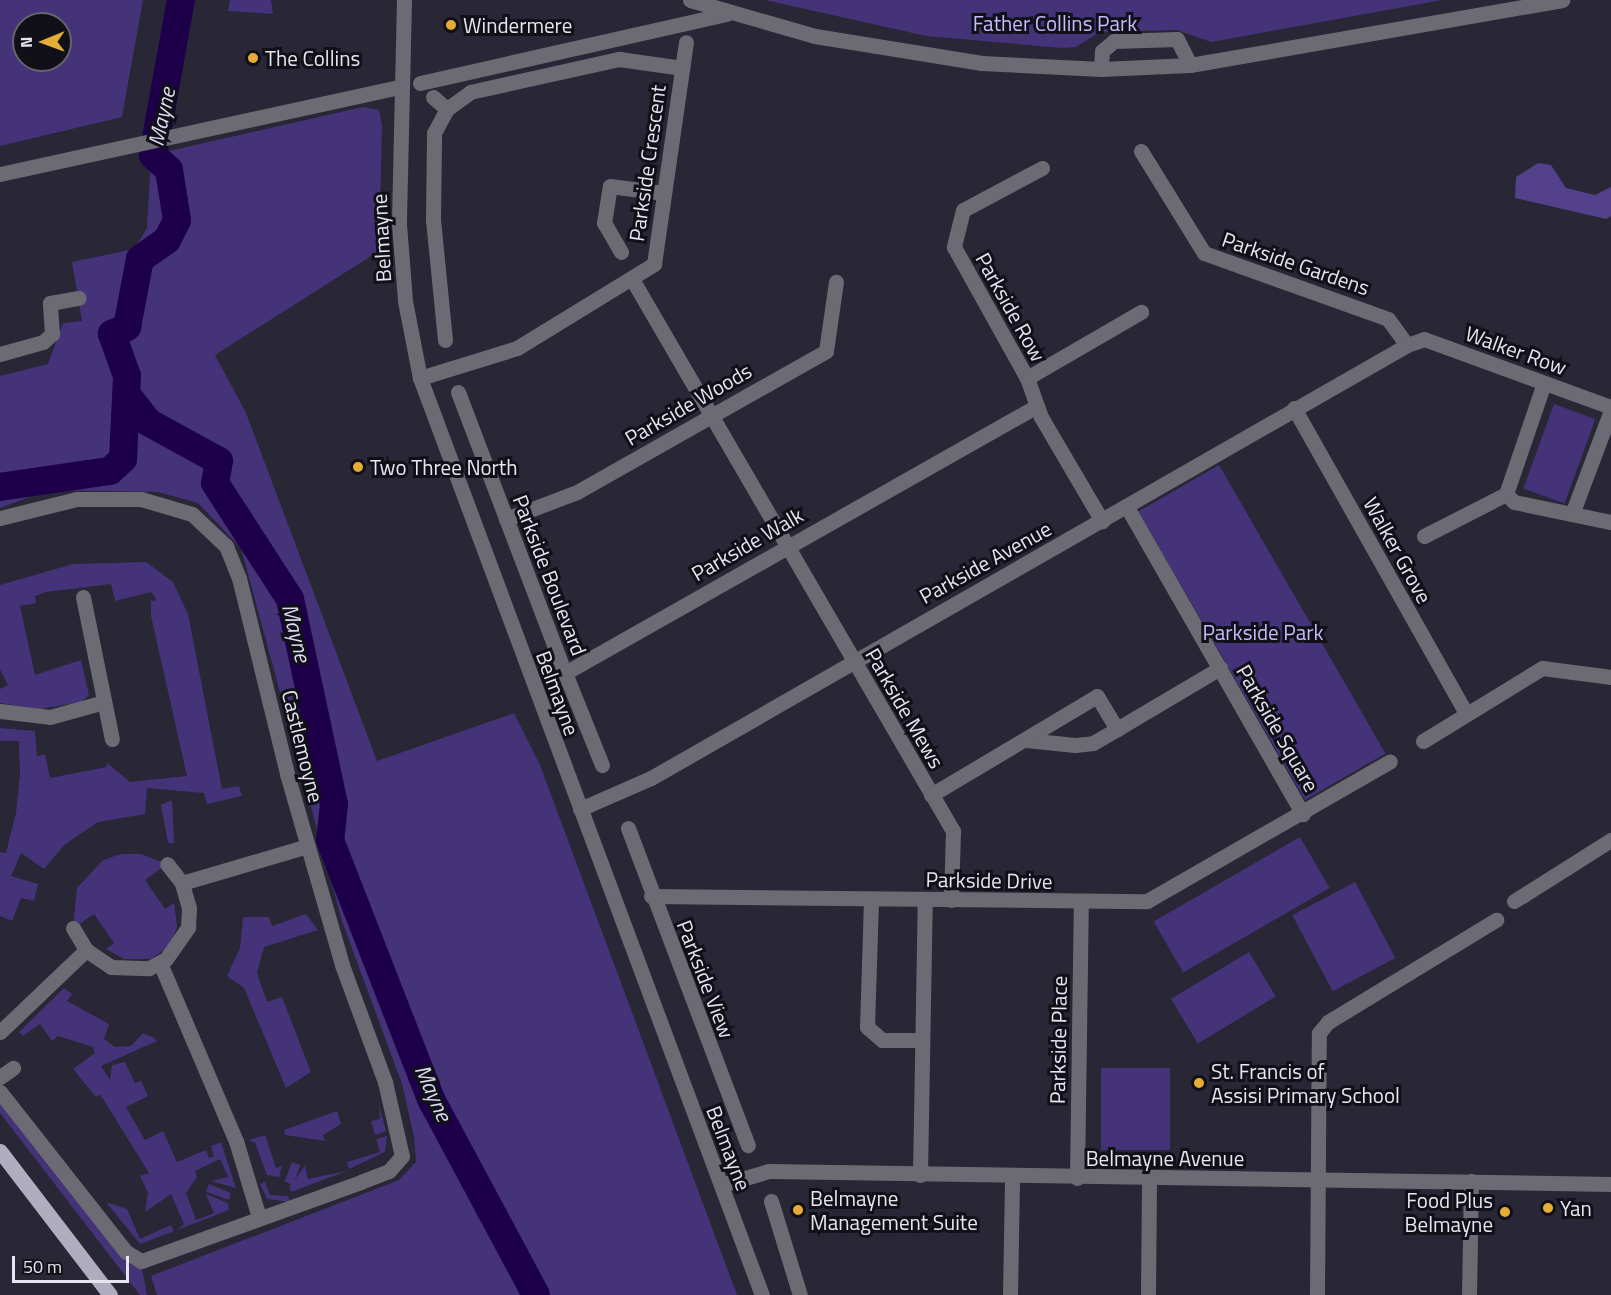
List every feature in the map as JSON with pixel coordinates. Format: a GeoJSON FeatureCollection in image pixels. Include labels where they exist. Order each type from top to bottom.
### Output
{"type":"FeatureCollection","features":[{"type":"Feature","properties":{"kind":"main road"},"geometry":{"type":"LineString","coordinates":[[0,1151],[110,1295]]}},
{"type":"Feature","properties":{"kind":"street","name":"Belmayne"},"geometry":{"type":"LineString","coordinates":[[404,0],[400,87],[399,224],[405,301],[420,378],[762,1295]]}},
{"type":"Feature","properties":{"kind":"street"},"geometry":{"type":"LineString","coordinates":[[690,0],[728,14],[815,36],[982,63],[1101,69],[1190,65],[1562,0]]}},
{"type":"Feature","properties":{"kind":"street"},"geometry":{"type":"LineString","coordinates":[[420,83],[728,14]]}},
{"type":"Feature","properties":{"kind":"street"},"geometry":{"type":"LineString","coordinates":[[1101,69],[1102,51],[1114,41],[1177,39],[1190,65]]}},
{"type":"Feature","properties":{"kind":"street","name":"Parkside Crescent"},"geometry":{"type":"LineString","coordinates":[[420,378],[517,348],[654,264],[686,42]]}},
{"type":"Feature","properties":{"kind":"street"},"geometry":{"type":"LineString","coordinates":[[445,340],[433,220],[434,133],[447,110],[477,90],[619,59],[682,68]]}},
{"type":"Feature","properties":{"kind":"street"},"geometry":{"type":"LineString","coordinates":[[0,174],[188,135],[400,87]]}},
{"type":"Feature","properties":{"kind":"street"},"geometry":{"type":"LineString","coordinates":[[433,97],[447,110]]}},
{"type":"Feature","properties":{"kind":"street","name":"Parkside Gardens"},"geometry":{"type":"LineString","coordinates":[[1141,151],[1204,253],[1388,319],[1407,345]]}},
{"type":"Feature","properties":{"kind":"street","name":"Parkside Row"},"geometry":{"type":"LineString","coordinates":[[1037,406],[1026,378],[954,247],[963,210],[1042,168]]}},
{"type":"Feature","properties":{"kind":"street"},"geometry":{"type":"LineString","coordinates":[[621,252],[604,223],[610,186],[664,193]]}},
{"type":"Feature","properties":{"kind":"street"},"geometry":{"type":"LineString","coordinates":[[627,282],[710,414],[786,546]]}},
{"type":"Feature","properties":{"kind":"street","name":"Parkside Woods"},"geometry":{"type":"LineString","coordinates":[[506,519],[577,492],[710,414],[826,351],[836,282]]}},
{"type":"Feature","properties":{"kind":"street"},"geometry":{"type":"LineString","coordinates":[[0,354],[43,342],[51,334],[50,303],[79,298]]}},
{"type":"Feature","properties":{"kind":"street"},"geometry":{"type":"LineString","coordinates":[[1026,378],[1141,312]]}},
{"type":"Feature","properties":{"kind":"street","name":"Walker Row"},"geometry":{"type":"LineString","coordinates":[[1407,345],[1424,339],[1611,408]]}},
{"type":"Feature","properties":{"kind":"street","name":"Parkside Avenue"},"geometry":{"type":"LineString","coordinates":[[580,809],[651,778],[853,659],[1127,507],[1294,408],[1407,345]]}},
{"type":"Feature","properties":{"kind":"street"},"geometry":{"type":"LineString","coordinates":[[1424,536],[1506,494],[1544,383]]}},
{"type":"Feature","properties":{"kind":"street","name":"Parkside Boulevard"},"geometry":{"type":"LineString","coordinates":[[458,392],[565,673]]}},
{"type":"Feature","properties":{"kind":"street"},"geometry":{"type":"LineString","coordinates":[[1037,406],[1102,521]]}},
{"type":"Feature","properties":{"kind":"street","name":"Parkside Walk"},"geometry":{"type":"LineString","coordinates":[[565,673],[1037,406]]}},
{"type":"Feature","properties":{"kind":"street","name":"Walker Grove"},"geometry":{"type":"LineString","coordinates":[[1294,408],[1466,713]]}},
{"type":"Feature","properties":{"kind":"street"},"geometry":{"type":"LineString","coordinates":[[1572,514],[1611,408]]}},
{"type":"Feature","properties":{"kind":"street"},"geometry":{"type":"LineString","coordinates":[[1506,494],[1514,502],[1611,522]]}},
{"type":"Feature","properties":{"kind":"street","name":"Castlemoyne"},"geometry":{"type":"LineString","coordinates":[[0,518],[41,505],[112,498],[175,507],[211,528],[239,578],[308,846],[342,964],[385,1082],[402,1156],[389,1171],[150,1259],[134,1259],[0,1092]]}},
{"type":"Feature","properties":{"kind":"street","name":"Parkside Square"},"geometry":{"type":"LineString","coordinates":[[1127,507],[1303,814]]}},
{"type":"Feature","properties":{"kind":"street","name":"Parkside Mews"},"geometry":{"type":"LineString","coordinates":[[786,546],[953,831],[951,900]]}},
{"type":"Feature","properties":{"kind":"street"},"geometry":{"type":"LineString","coordinates":[[83,597],[112,740]]}},
{"type":"Feature","properties":{"kind":"street"},"geometry":{"type":"LineString","coordinates":[[1026,740],[1075,745],[1117,729],[1220,668]]}},
{"type":"Feature","properties":{"kind":"street"},"geometry":{"type":"LineString","coordinates":[[1423,741],[1542,668],[1611,677]]}},
{"type":"Feature","properties":{"kind":"street"},"geometry":{"type":"LineString","coordinates":[[565,673],[602,765]]}},
{"type":"Feature","properties":{"kind":"street"},"geometry":{"type":"LineString","coordinates":[[931,795],[1097,696],[1117,729]]}},
{"type":"Feature","properties":{"kind":"street"},"geometry":{"type":"LineString","coordinates":[[0,711],[50,717],[104,702]]}},
{"type":"Feature","properties":{"kind":"street","name":"Parkside Drive"},"geometry":{"type":"LineString","coordinates":[[651,896],[1081,903],[1148,901],[1303,814],[1390,761]]}},
{"type":"Feature","properties":{"kind":"street","name":"Parkside View"},"geometry":{"type":"LineString","coordinates":[[628,828],[651,896],[748,1145]]}},
{"type":"Feature","properties":{"kind":"street"},"geometry":{"type":"LineString","coordinates":[[1514,901],[1611,840]]}},
{"type":"Feature","properties":{"kind":"street"},"geometry":{"type":"LineString","coordinates":[[182,883],[308,846]]}},
{"type":"Feature","properties":{"kind":"street"},"geometry":{"type":"LineString","coordinates":[[73,928],[86,950],[111,967],[129,971],[160,963],[179,945],[188,927],[189,908],[182,883],[167,864]]}},
{"type":"Feature","properties":{"kind":"street"},"geometry":{"type":"LineString","coordinates":[[871,900],[867,1027],[882,1040],[921,1040]]}},
{"type":"Feature","properties":{"kind":"street"},"geometry":{"type":"LineString","coordinates":[[920,1175],[925,900]]}},
{"type":"Feature","properties":{"kind":"street","name":"Parkside Place"},"geometry":{"type":"LineString","coordinates":[[1077,1178],[1081,903]]}},
{"type":"Feature","properties":{"kind":"street"},"geometry":{"type":"LineString","coordinates":[[1317,1295],[1320,1180],[1319,1033],[1328,1022],[1496,920]]}},
{"type":"Feature","properties":{"kind":"street"},"geometry":{"type":"LineString","coordinates":[[0,1032],[86,950]]}},
{"type":"Feature","properties":{"kind":"street"},"geometry":{"type":"LineString","coordinates":[[160,963],[236,1141],[259,1217]]}},
{"type":"Feature","properties":{"kind":"street","name":"Belmayne Avenue"},"geometry":{"type":"LineString","coordinates":[[721,1185],[769,1171],[1012,1177],[1611,1184]]}},
{"type":"Feature","properties":{"kind":"street"},"geometry":{"type":"LineString","coordinates":[[1010,1295],[1012,1177]]}},
{"type":"Feature","properties":{"kind":"street"},"geometry":{"type":"LineString","coordinates":[[1148,1295],[1149,1179]]}},
{"type":"Feature","properties":{"kind":"street"},"geometry":{"type":"LineString","coordinates":[[1469,1295],[1472,1181]]}},
{"type":"Feature","properties":{"kind":"street"},"geometry":{"type":"LineString","coordinates":[[771,1202],[800,1295]]}},
{"type":"Feature","properties":{"kind":"green space"},"geometry":{"type":"Polygon","coordinates":[[[0,0],[143,0],[122,117],[0,146],[0,0]]]}},
{"type":"Feature","properties":{"kind":"green space"},"geometry":{"type":"Polygon","coordinates":[[[230,0],[271,0],[273,14],[228,11],[230,0]]]}},
{"type":"Feature","properties":{"kind":"green space","name":"Father Collins Park"},"geometry":{"type":"Polygon","coordinates":[[[765,0],[1442,0],[1211,42],[1177,30],[1100,32],[1076,47],[1062,48],[926,36],[765,0]]]}},
{"type":"Feature","properties":{"kind":"green space"},"geometry":{"type":"Polygon","coordinates":[[[363,107],[379,110],[382,125],[379,251],[215,355],[246,413],[377,761],[514,713],[540,765],[737,1295],[157,1295],[151,1276],[399,1180],[416,1162],[414,1137],[402,1084],[342,921],[241,548],[198,503],[158,492],[48,490],[0,508],[0,376],[48,364],[63,323],[82,321],[72,262],[134,249],[147,228],[151,155],[363,107]]]}},
{"type":"Feature","properties":{"kind":"green space"},"geometry":{"type":"Polygon","coordinates":[[[1554,404],[1595,419],[1565,504],[1523,489],[1554,404]]]}},
{"type":"Feature","properties":{"kind":"green space","name":"Parkside Park"},"geometry":{"type":"Polygon","coordinates":[[[1219,465],[1386,753],[1305,800],[1138,512],[1219,465]]]}},
{"type":"Feature","properties":{"kind":"green space"},"geometry":{"type":"Polygon","coordinates":[[[146,562],[173,582],[188,614],[222,789],[239,786],[242,796],[207,804],[204,793],[147,788],[145,814],[98,822],[64,845],[44,869],[21,853],[11,876],[38,884],[34,901],[21,898],[12,921],[0,916],[0,852],[6,853],[16,813],[20,775],[19,741],[0,741],[0,728],[35,731],[37,756],[45,754],[50,778],[107,767],[106,762],[130,782],[187,776],[151,616],[151,601],[157,600],[151,592],[115,601],[111,584],[46,592],[35,596],[36,603],[20,606],[35,675],[81,660],[89,695],[81,702],[40,709],[0,703],[0,689],[8,685],[0,669],[0,585],[73,564],[146,562]]]}},
{"type":"Feature","properties":{"kind":"green space"},"geometry":{"type":"Polygon","coordinates":[[[172,800],[174,843],[168,843],[161,805],[172,800]]]}},
{"type":"Feature","properties":{"kind":"green space"},"geometry":{"type":"Polygon","coordinates":[[[1300,837],[1330,888],[1183,973],[1154,921],[1300,837]]]}},
{"type":"Feature","properties":{"kind":"green space"},"geometry":{"type":"Polygon","coordinates":[[[121,854],[141,854],[167,864],[145,880],[165,909],[174,903],[177,927],[170,946],[151,959],[124,959],[106,949],[114,943],[94,914],[73,928],[77,888],[103,860],[121,854]]]}},
{"type":"Feature","properties":{"kind":"green space"},"geometry":{"type":"Polygon","coordinates":[[[1355,882],[1395,958],[1333,991],[1292,915],[1355,882]]]}},
{"type":"Feature","properties":{"kind":"green space"},"geometry":{"type":"Polygon","coordinates":[[[306,914],[318,930],[264,947],[257,973],[267,1002],[282,997],[311,1072],[286,1088],[244,988],[227,976],[240,948],[243,917],[269,917],[272,926],[306,914]]]}},
{"type":"Feature","properties":{"kind":"green space"},"geometry":{"type":"Polygon","coordinates":[[[1249,952],[1276,997],[1198,1043],[1171,999],[1249,952]]]}},
{"type":"Feature","properties":{"kind":"green space"},"geometry":{"type":"Polygon","coordinates":[[[64,988],[72,994],[67,1001],[109,1024],[104,1039],[115,1047],[131,1046],[143,1033],[157,1041],[101,1066],[110,1080],[112,1065],[125,1062],[135,1083],[141,1081],[148,1096],[126,1107],[145,1140],[163,1131],[177,1162],[206,1150],[209,1158],[214,1156],[211,1146],[221,1142],[236,1188],[211,1181],[228,1177],[220,1159],[195,1171],[197,1177],[186,1193],[196,1220],[214,1213],[206,1194],[228,1203],[229,1210],[177,1230],[184,1224],[171,1194],[145,1212],[148,1193],[140,1176],[149,1173],[100,1094],[96,1097],[73,1069],[95,1053],[93,1047],[58,1036],[52,1041],[40,1024],[23,1036],[19,1032],[64,988]]]}},
{"type":"Feature","properties":{"kind":"green space"},"geometry":{"type":"Polygon","coordinates":[[[1101,1068],[1170,1068],[1170,1150],[1101,1150],[1101,1068]]]}},
{"type":"Feature","properties":{"kind":"green space"},"geometry":{"type":"Polygon","coordinates":[[[0,1102],[125,1262],[142,1269],[147,1295],[140,1295],[0,1113],[0,1102]]]}},
{"type":"Feature","properties":{"kind":"green space"},"geometry":{"type":"Polygon","coordinates":[[[379,1105],[386,1131],[375,1135],[371,1121],[380,1119],[379,1105]]]}},
{"type":"Feature","properties":{"kind":"green space"},"geometry":{"type":"Polygon","coordinates":[[[337,1111],[341,1124],[323,1135],[325,1141],[285,1135],[284,1130],[337,1111]]]}},
{"type":"Feature","properties":{"kind":"green space"},"geometry":{"type":"Polygon","coordinates":[[[265,1135],[276,1168],[282,1166],[279,1177],[267,1175],[255,1143],[249,1140],[265,1135]]]}},
{"type":"Feature","properties":{"kind":"green space"},"geometry":{"type":"Polygon","coordinates":[[[387,1136],[385,1152],[349,1169],[347,1162],[380,1152],[376,1139],[387,1136]]]}},
{"type":"Feature","properties":{"kind":"green space"},"geometry":{"type":"Polygon","coordinates":[[[292,1162],[300,1165],[293,1185],[284,1182],[292,1162]]]}},
{"type":"Feature","properties":{"kind":"green space"},"geometry":{"type":"Polygon","coordinates":[[[305,1166],[308,1179],[347,1171],[291,1192],[289,1187],[305,1166]]]}},
{"type":"Feature","properties":{"kind":"green space"},"geometry":{"type":"Polygon","coordinates":[[[265,1182],[270,1195],[288,1196],[290,1202],[267,1199],[260,1184],[265,1182]]]}},
{"type":"Feature","properties":{"kind":"green space"},"geometry":{"type":"Polygon","coordinates":[[[209,1184],[231,1193],[229,1200],[206,1192],[209,1184]]]}},
{"type":"Feature","properties":{"kind":"green space"},"geometry":{"type":"Polygon","coordinates":[[[106,1202],[127,1209],[140,1239],[171,1225],[174,1231],[140,1244],[106,1202]]]}},
{"type":"Feature","properties":{"kind":"shaded area"},"geometry":{"type":"Polygon","coordinates":[[[1538,163],[1551,165],[1566,188],[1595,195],[1611,187],[1611,216],[1606,219],[1515,198],[1516,177],[1538,163]]]}},
{"type":"Feature","properties":{"kind":"waterway","name":"Mayne"},"geometry":{"type":"LineString","coordinates":[[0,487],[110,471],[123,459],[127,376],[112,334],[127,327],[140,259],[167,240],[177,220],[169,170],[153,155],[181,0]]}},
{"type":"Feature","properties":{"kind":"waterway","name":"Mayne"},"geometry":{"type":"LineString","coordinates":[[128,396],[148,422],[219,461],[215,483],[290,599],[334,804],[330,840],[432,1101],[536,1295]]}},
{"type":"Feature","properties":{"kind":"place","name":"Windermere"},"geometry":{"type":"Point","coordinates":[451,25]}},
{"type":"Feature","properties":{"kind":"place","name":"The Collins"},"geometry":{"type":"Point","coordinates":[253,58]}},
{"type":"Feature","properties":{"kind":"place","name":"Two Three North"},"geometry":{"type":"Point","coordinates":[358,467]}},
{"type":"Feature","properties":{"kind":"place","name":"St. Francis of Assisi Primary School"},"geometry":{"type":"Point","coordinates":[1199,1083]}},
{"type":"Feature","properties":{"kind":"place","name":"Yan"},"geometry":{"type":"Point","coordinates":[1548,1208]}},
{"type":"Feature","properties":{"kind":"place","name":"Belmayne Management Suite"},"geometry":{"type":"Point","coordinates":[798,1210]}},
{"type":"Feature","properties":{"kind":"place","name":"Food Plus Belmayne"},"geometry":{"type":"Point","coordinates":[1505,1212]}}]}
